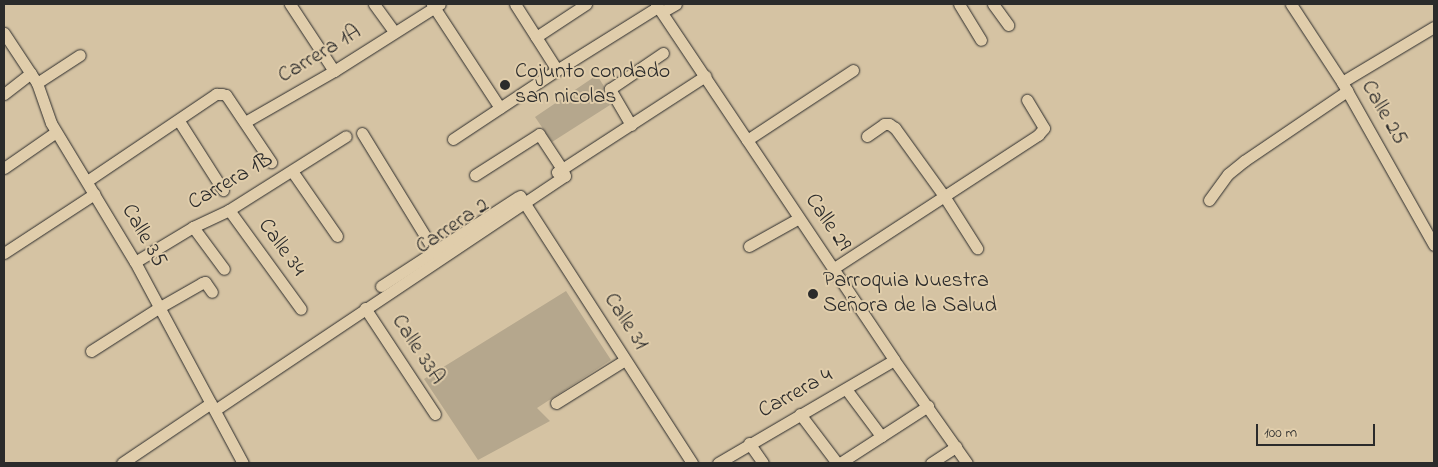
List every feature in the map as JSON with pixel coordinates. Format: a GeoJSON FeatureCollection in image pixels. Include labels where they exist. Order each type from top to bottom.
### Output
{"type":"FeatureCollection","features":[{"type":"Feature","properties":{"kind":"street"},"geometry":{"type":"LineString","coordinates":[[290,4],[334,71]]}},
{"type":"Feature","properties":{"kind":"street"},"geometry":{"type":"LineString","coordinates":[[374,4],[394,32]]}},
{"type":"Feature","properties":{"kind":"street"},"geometry":{"type":"LineString","coordinates":[[515,4],[557,70]]}},
{"type":"Feature","properties":{"kind":"street"},"geometry":{"type":"LineString","coordinates":[[536,37],[586,4]]}},
{"type":"Feature","properties":{"kind":"street"},"geometry":{"type":"LineString","coordinates":[[452,139],[557,70],[659,8],[676,4]]}},
{"type":"Feature","properties":{"kind":"street"},"geometry":{"type":"LineString","coordinates":[[959,4],[981,40]]}},
{"type":"Feature","properties":{"kind":"street"},"geometry":{"type":"LineString","coordinates":[[993,4],[1008,25]]}},
{"type":"Feature","properties":{"kind":"street","name":"Calle 25"},"geometry":{"type":"LineString","coordinates":[[1291,4],[1344,87],[1434,245]]}},
{"type":"Feature","properties":{"kind":"street"},"geometry":{"type":"LineString","coordinates":[[436,5],[500,108]]}},
{"type":"Feature","properties":{"kind":"street","name":"Carrera 1A"},"geometry":{"type":"LineString","coordinates":[[245,122],[334,71],[436,5]]}},
{"type":"Feature","properties":{"kind":"street","name":"Calle 29"},"geometry":{"type":"LineString","coordinates":[[659,8],[894,360],[967,463]]}},
{"type":"Feature","properties":{"kind":"street"},"geometry":{"type":"LineString","coordinates":[[1210,200],[1228,174],[1244,161],[1344,87],[1434,27]]}},
{"type":"Feature","properties":{"kind":"street","name":"Calle 35"},"geometry":{"type":"LineString","coordinates":[[4,36],[34,78],[56,132],[135,262],[243,463]]}},
{"type":"Feature","properties":{"kind":"street"},"geometry":{"type":"LineString","coordinates":[[631,124],[610,90],[663,53]]}},
{"type":"Feature","properties":{"kind":"street"},"geometry":{"type":"LineString","coordinates":[[4,94],[80,55]]}},
{"type":"Feature","properties":{"kind":"street"},"geometry":{"type":"LineString","coordinates":[[747,140],[852,70]]}},
{"type":"Feature","properties":{"kind":"street"},"geometry":{"type":"LineString","coordinates":[[563,172],[631,124],[707,79]]}},
{"type":"Feature","properties":{"kind":"street"},"geometry":{"type":"LineString","coordinates":[[563,172],[597,156],[707,79]]}},
{"type":"Feature","properties":{"kind":"street"},"geometry":{"type":"LineString","coordinates":[[87,181],[179,121],[216,94],[226,95],[270,162]]}},
{"type":"Feature","properties":{"kind":"street"},"geometry":{"type":"LineString","coordinates":[[834,268],[1038,135],[1044,128],[1027,100]]}},
{"type":"Feature","properties":{"kind":"street"},"geometry":{"type":"LineString","coordinates":[[179,121],[223,190]]}},
{"type":"Feature","properties":{"kind":"street"},"geometry":{"type":"LineString","coordinates":[[867,136],[884,124],[889,124],[944,196],[977,248]]}},
{"type":"Feature","properties":{"kind":"street"},"geometry":{"type":"LineString","coordinates":[[4,168],[56,132]]}},
{"type":"Feature","properties":{"kind":"street"},"geometry":{"type":"LineString","coordinates":[[362,133],[435,252]]}},
{"type":"Feature","properties":{"kind":"street"},"geometry":{"type":"LineString","coordinates":[[475,175],[539,134],[563,172]]}},
{"type":"Feature","properties":{"kind":"street","name":"Carrera 1B"},"geometry":{"type":"LineString","coordinates":[[135,262],[228,210],[346,136]]}},
{"type":"Feature","properties":{"kind":"street"},"geometry":{"type":"LineString","coordinates":[[292,170],[337,236]]}},
{"type":"Feature","properties":{"kind":"street","name":"Carrera 2"},"geometry":{"type":"LineString","coordinates":[[122,463],[365,308],[467,236],[563,172]]}},
{"type":"Feature","properties":{"kind":"street"},"geometry":{"type":"LineString","coordinates":[[4,253],[94,194]]}},
{"type":"Feature","properties":{"kind":"street","name":"Calle 31"},"geometry":{"type":"LineString","coordinates":[[523,198],[692,463]]}},
{"type":"Feature","properties":{"kind":"street","name":"Calle 34"},"geometry":{"type":"LineString","coordinates":[[228,210],[301,309]]}},
{"type":"Feature","properties":{"kind":"street"},"geometry":{"type":"LineString","coordinates":[[749,246],[799,218]]}},
{"type":"Feature","properties":{"kind":"street"},"geometry":{"type":"LineString","coordinates":[[193,228],[224,269]]}},
{"type":"Feature","properties":{"kind":"street"},"geometry":{"type":"LineString","coordinates":[[381,286],[435,252],[467,236]]}},
{"type":"Feature","properties":{"kind":"street"},"geometry":{"type":"LineString","coordinates":[[91,351],[160,307],[204,282],[212,292]]}},
{"type":"Feature","properties":{"kind":"street","name":"Calle 33A"},"geometry":{"type":"LineString","coordinates":[[365,308],[435,414]]}},
{"type":"Feature","properties":{"kind":"street"},"geometry":{"type":"LineString","coordinates":[[556,403],[625,360]]}},
{"type":"Feature","properties":{"kind":"street","name":"Carrera 4"},"geometry":{"type":"LineString","coordinates":[[718,463],[749,443],[894,360]]}},
{"type":"Feature","properties":{"kind":"street"},"geometry":{"type":"LineString","coordinates":[[846,389],[881,436]]}},
{"type":"Feature","properties":{"kind":"street"},"geometry":{"type":"LineString","coordinates":[[800,414],[838,463],[928,406]]}},
{"type":"Feature","properties":{"kind":"street"},"geometry":{"type":"LineString","coordinates":[[749,443],[763,463]]}},
{"type":"Feature","properties":{"kind":"street"},"geometry":{"type":"LineString","coordinates":[[931,463],[956,447]]}},
{"type":"Feature","properties":{"kind":"shaded area"},"geometry":{"type":"Polygon","coordinates":[[[597,75],[605,88],[602,91],[610,105],[552,142],[535,117],[597,75]]]}},
{"type":"Feature","properties":{"kind":"shaded area"},"geometry":{"type":"Polygon","coordinates":[[[566,291],[611,360],[537,408],[550,421],[478,460],[424,379],[566,291]]]}},
{"type":"Feature","properties":{"kind":"place","name":"Cojunto condado san nicolas"},"geometry":{"type":"Point","coordinates":[505,85]}},
{"type":"Feature","properties":{"kind":"place","name":"Parroquia Nuestra Señora de la Salud"},"geometry":{"type":"Point","coordinates":[813,294]}}]}
